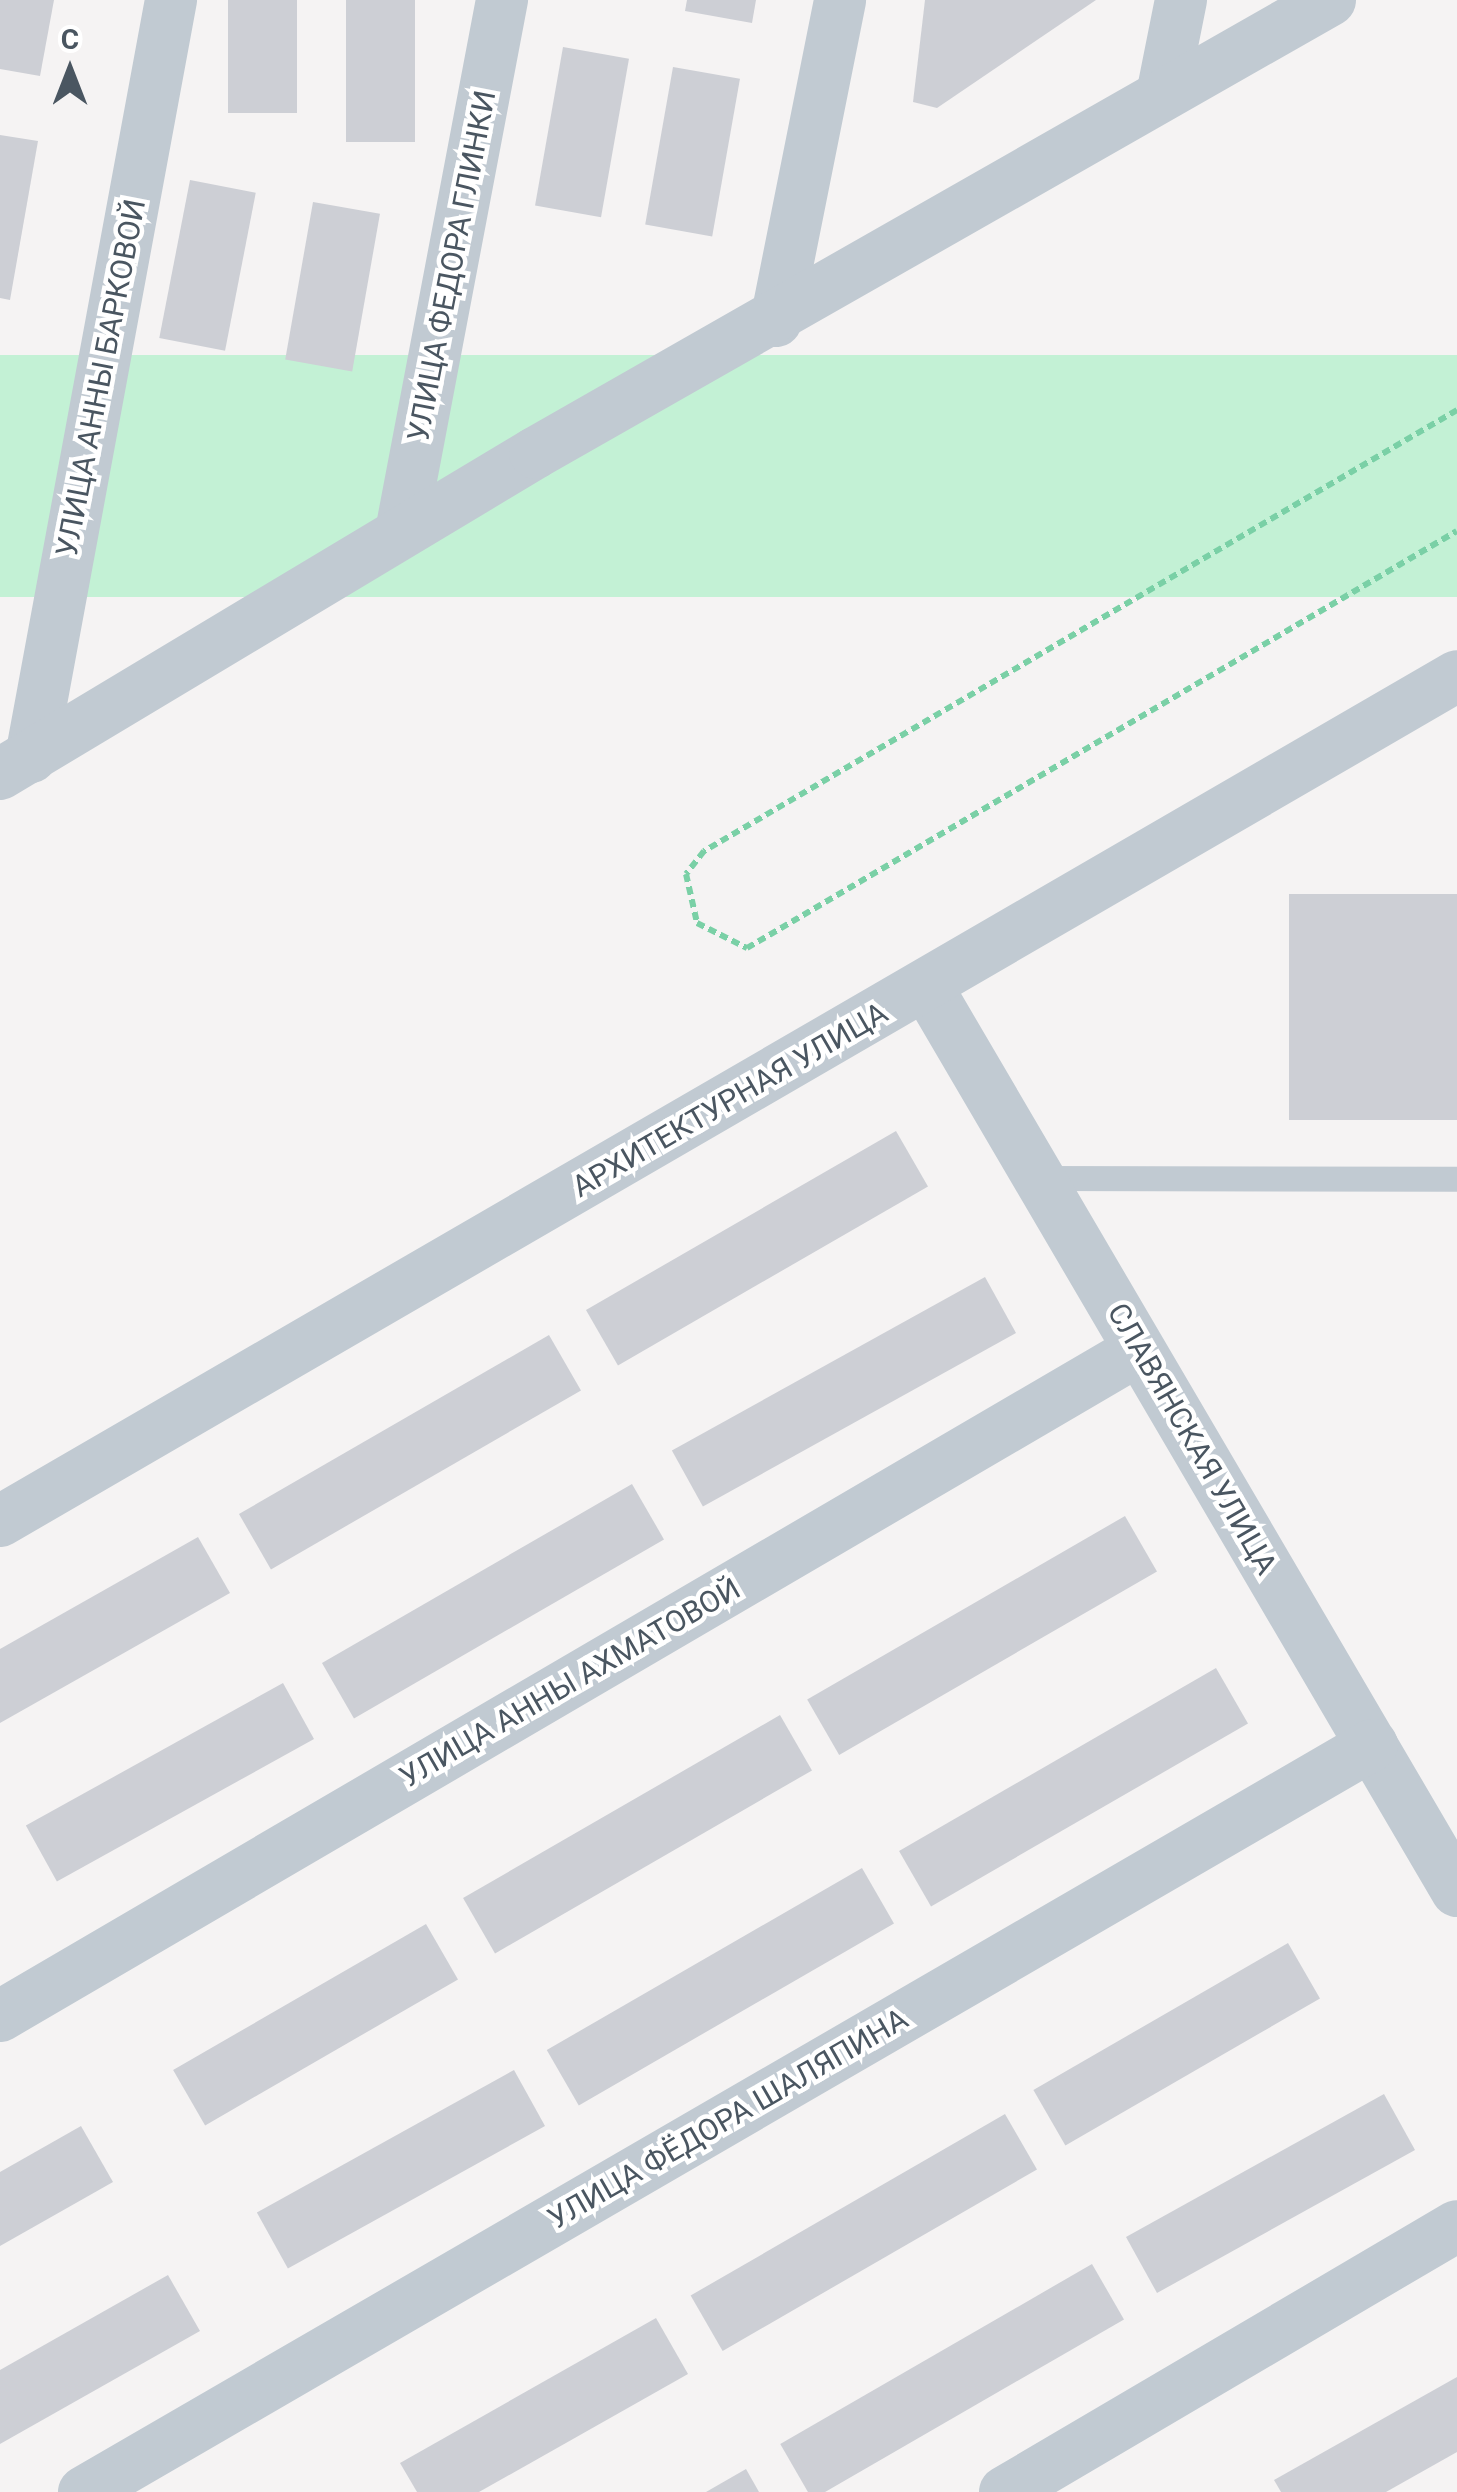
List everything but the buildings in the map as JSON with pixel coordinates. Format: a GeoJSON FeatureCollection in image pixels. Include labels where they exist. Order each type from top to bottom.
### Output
{"type":"FeatureCollection","features":[{"type":"Feature","properties":{"kind":"street","name":"УЛИЦА АННЫ БАРКОВОЙ"},"geometry":{"type":"LineString","coordinates":[[15,765],[171,0]]}},
{"type":"Feature","properties":{"kind":"street","name":"УЛИЦА ФЕДОРА ГЛИНКИ"},"geometry":{"type":"LineString","coordinates":[[401,532],[502,0]]}},
{"type":"Feature","properties":{"kind":"street"},"geometry":{"type":"LineString","coordinates":[[776,321],[840,0]]}},
{"type":"Feature","properties":{"kind":"street"},"geometry":{"type":"LineString","coordinates":[[1162,95],[1181,0]]}},
{"type":"Feature","properties":{"kind":"street"},"geometry":{"type":"LineString","coordinates":[[15,765],[401,532],[776,321],[1330,0]]}},
{"type":"Feature","properties":{"kind":"street","name":"АРХИТЕКТУРНАЯ УЛИЦА"},"geometry":{"type":"LineString","coordinates":[[0,1521],[1457,676]]}},
{"type":"Feature","properties":{"kind":"street","name":"СЛАВЯНСКАЯ УЛИЦА"},"geometry":{"type":"LineString","coordinates":[[926,987],[1457,1891]]}},
{"type":"Feature","properties":{"kind":"street","name":"УЛИЦА АННЫ АХМАТОВОЙ"},"geometry":{"type":"LineString","coordinates":[[0,2016],[1139,1350]]}},
{"type":"Feature","properties":{"kind":"street","name":"УЛИЦА ФЁДОРА ШАЛЯПИНА"},"geometry":{"type":"LineString","coordinates":[[84,2492],[1372,1745]]}},
{"type":"Feature","properties":{"kind":"street"},"geometry":{"type":"LineString","coordinates":[[1005,2492],[1457,2226]]}},
{"type":"Feature","properties":{"kind":"lane"},"geometry":{"type":"LineString","coordinates":[[1039,1178],[1457,1179]]}},
{"type":"Feature","properties":{"kind":"path"},"geometry":{"type":"LineString","coordinates":[[1457,410],[704,851],[686,874],[697,923],[748,948],[1457,530]]}},
{"type":"Feature","properties":{"kind":"green space"},"geometry":{"type":"Polygon","coordinates":[[[0,355],[1457,355],[1457,597],[0,597],[0,355]]]}}]}
